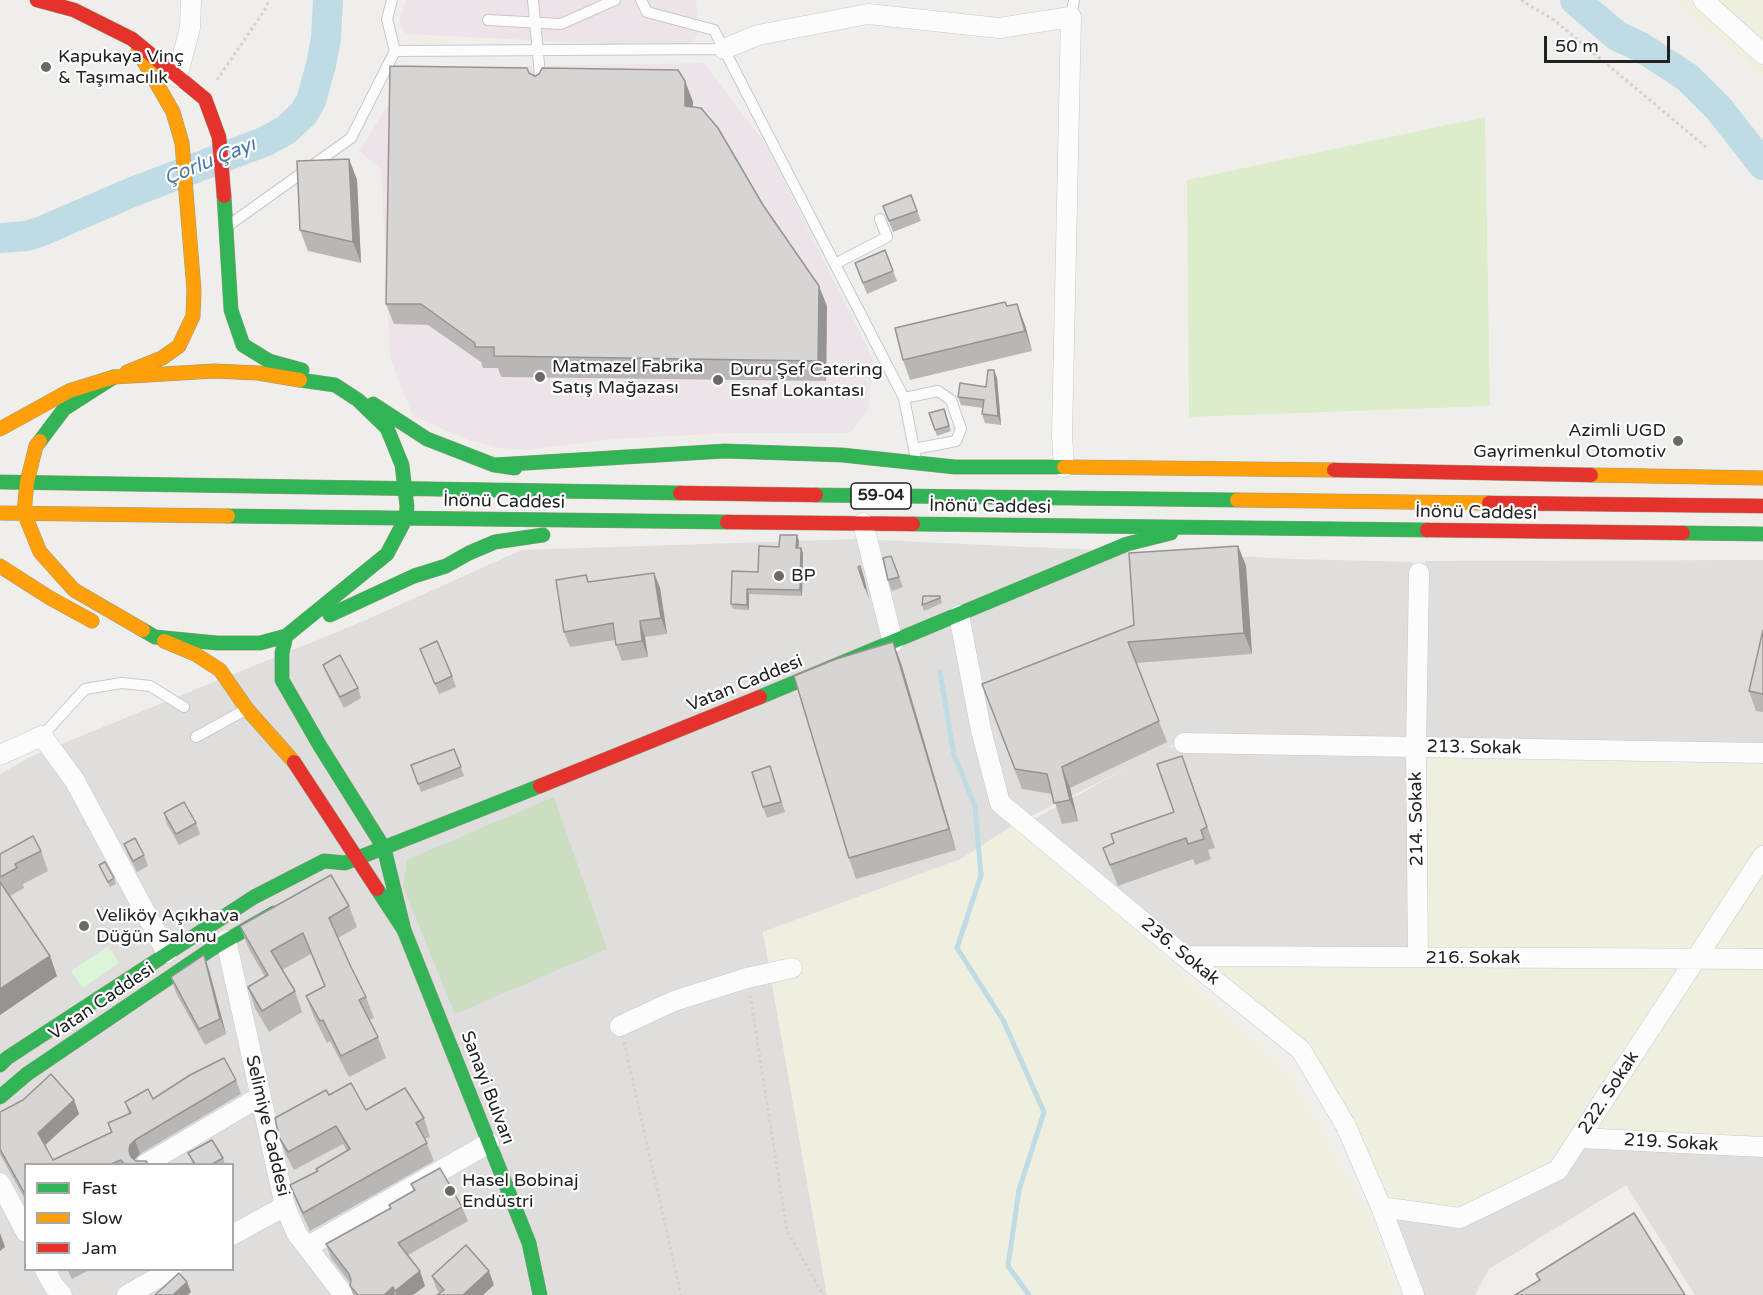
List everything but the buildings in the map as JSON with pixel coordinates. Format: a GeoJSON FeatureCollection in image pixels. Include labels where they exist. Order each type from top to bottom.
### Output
{"type":"FeatureCollection","features":[{"type":"Feature","properties":{"kind":"main road"},"geometry":{"type":"LineString","coordinates":[[37,0],[74,10],[132,39],[205,99],[219,137],[231,310],[243,345],[269,361],[300,369],[335,385],[370,403],[427,439],[494,465],[564,474]]}},
{"type":"Feature","properties":{"kind":"main road"},"geometry":{"type":"LineString","coordinates":[[0,429],[69,391],[114,377],[162,358],[179,346],[193,316],[194,290],[182,143],[173,112],[132,39]]}},
{"type":"Feature","properties":{"kind":"main road"},"geometry":{"type":"LineString","coordinates":[[214,371],[247,373],[335,385],[358,400],[387,428],[402,465],[406,518],[387,554],[286,636],[282,653],[282,680],[384,848],[404,930],[351,860],[294,763],[247,709],[220,670],[195,654],[155,637],[74,590],[40,552],[24,513],[27,482],[36,446],[64,410],[114,377],[214,371]]}},
{"type":"Feature","properties":{"kind":"main road"},"geometry":{"type":"LineString","coordinates":[[494,465],[725,451],[915,456],[955,467],[1187,467],[1763,478]]}},
{"type":"Feature","properties":{"kind":"main road"},"geometry":{"type":"LineString","coordinates":[[587,477],[730,494]]}},
{"type":"Feature","properties":{"kind":"main road","name":"59-04"},"geometry":{"type":"LineString","coordinates":[[0,482],[405,490],[1763,506]]}},
{"type":"Feature","properties":{"kind":"main road","name":"İnönü Caddesi"},"geometry":{"type":"LineString","coordinates":[[0,513],[1763,534]]}},
{"type":"Feature","properties":{"kind":"main road"},"geometry":{"type":"LineString","coordinates":[[0,566],[50,598],[111,630],[217,643],[260,643],[286,636],[414,576],[446,566],[495,542],[526,536],[730,522]]}},
{"type":"Feature","properties":{"kind":"main road","name":"Vatan Caddesi"},"geometry":{"type":"LineString","coordinates":[[2,1057],[254,897],[324,861],[351,860],[384,848],[714,717],[1128,544],[1192,527]]}},
{"type":"Feature","properties":{"kind":"main road"},"geometry":{"type":"LineString","coordinates":[[335,879],[351,860]]}},
{"type":"Feature","properties":{"kind":"main road","name":"Vatan Caddesi"},"geometry":{"type":"LineString","coordinates":[[0,1097],[27,1074],[226,940],[288,905]]}},
{"type":"Feature","properties":{"kind":"main road","name":"Sanayi Bulvarı"},"geometry":{"type":"LineString","coordinates":[[404,930],[530,1243],[540,1295]]}},
{"type":"Feature","properties":{"kind":"street"},"geometry":{"type":"LineString","coordinates":[[177,77],[190,28],[191,0]]}},
{"type":"Feature","properties":{"kind":"street"},"geometry":{"type":"LineString","coordinates":[[1703,0],[1763,54]]}},
{"type":"Feature","properties":{"kind":"street"},"geometry":{"type":"LineString","coordinates":[[724,49],[758,35],[868,14],[999,28],[1073,9],[1062,435],[1064,467]]}},
{"type":"Feature","properties":{"kind":"street"},"geometry":{"type":"LineString","coordinates":[[863,524],[893,643]]}},
{"type":"Feature","properties":{"kind":"street","name":"214. Sokak"},"geometry":{"type":"LineString","coordinates":[[1418,957],[1416,747],[1419,573]]}},
{"type":"Feature","properties":{"kind":"street","name":"236. Sokak"},"geometry":{"type":"LineString","coordinates":[[960,615],[981,730],[1000,803],[1301,1050],[1346,1126],[1381,1207],[1414,1295]]}},
{"type":"Feature","properties":{"kind":"street"},"geometry":{"type":"LineString","coordinates":[[0,755],[42,736],[75,781],[167,953]]}},
{"type":"Feature","properties":{"kind":"street","name":"213. Sokak"},"geometry":{"type":"LineString","coordinates":[[1184,743],[1763,753]]}},
{"type":"Feature","properties":{"kind":"street","name":"222. Sokak"},"geometry":{"type":"LineString","coordinates":[[1381,1207],[1460,1218],[1558,1170],[1763,856]]}},
{"type":"Feature","properties":{"kind":"street","name":"Selimiye Caddesi"},"geometry":{"type":"LineString","coordinates":[[226,940],[285,1206],[297,1234],[344,1295]]}},
{"type":"Feature","properties":{"kind":"street","name":"216. Sokak"},"geometry":{"type":"LineString","coordinates":[[1184,956],[1763,959]]}},
{"type":"Feature","properties":{"kind":"street"},"geometry":{"type":"LineString","coordinates":[[620,1026],[674,1001],[747,978],[792,968]]}},
{"type":"Feature","properties":{"kind":"street"},"geometry":{"type":"LineString","coordinates":[[148,1163],[261,1095]]}},
{"type":"Feature","properties":{"kind":"street","name":"219. Sokak"},"geometry":{"type":"LineString","coordinates":[[1580,1138],[1763,1147]]}},
{"type":"Feature","properties":{"kind":"street"},"geometry":{"type":"LineString","coordinates":[[307,1246],[489,1143]]}},
{"type":"Feature","properties":{"kind":"street"},"geometry":{"type":"LineString","coordinates":[[0,1183],[24,1228]]}},
{"type":"Feature","properties":{"kind":"street"},"geometry":{"type":"LineString","coordinates":[[234,1235],[285,1206]]}},
{"type":"Feature","properties":{"kind":"street"},"geometry":{"type":"LineString","coordinates":[[46,1271],[62,1295]]}},
{"type":"Feature","properties":{"kind":"street"},"geometry":{"type":"LineString","coordinates":[[127,1295],[169,1271]]}},
{"type":"Feature","properties":{"kind":"lane"},"geometry":{"type":"LineString","coordinates":[[227,227],[351,138],[395,51],[387,19],[392,0]]}},
{"type":"Feature","properties":{"kind":"lane"},"geometry":{"type":"LineString","coordinates":[[533,0],[542,89]]}},
{"type":"Feature","properties":{"kind":"lane"},"geometry":{"type":"LineString","coordinates":[[488,20],[561,24],[615,0]]}},
{"type":"Feature","properties":{"kind":"lane"},"geometry":{"type":"LineString","coordinates":[[641,0],[647,12],[714,30],[904,398],[915,456],[956,441],[960,429],[951,400],[938,391],[904,398]]}},
{"type":"Feature","properties":{"kind":"lane"},"geometry":{"type":"LineString","coordinates":[[395,51],[724,49]]}},
{"type":"Feature","properties":{"kind":"lane"},"geometry":{"type":"LineString","coordinates":[[835,264],[886,237],[880,219]]}},
{"type":"Feature","properties":{"kind":"lane"},"geometry":{"type":"LineString","coordinates":[[42,736],[85,689],[122,683],[150,686],[184,707]]}},
{"type":"Feature","properties":{"kind":"lane"},"geometry":{"type":"LineString","coordinates":[[196,737],[247,709]]}},
{"type":"Feature","properties":{"kind":"path"},"geometry":{"type":"LineString","coordinates":[[205,99],[266,8],[269,0]]}},
{"type":"Feature","properties":{"kind":"path"},"geometry":{"type":"LineString","coordinates":[[1521,0],[1554,20],[1706,147]]}},
{"type":"Feature","properties":{"kind":"path"},"geometry":{"type":"LineString","coordinates":[[747,978],[787,1231],[823,1295]]}},
{"type":"Feature","properties":{"kind":"path"},"geometry":{"type":"LineString","coordinates":[[620,1026],[681,1295]]}},
{"type":"Feature","properties":{"kind":"shaded area"},"geometry":{"type":"Polygon","coordinates":[[[406,0],[696,0],[699,34],[687,48],[406,34],[399,22],[406,0]]]}},
{"type":"Feature","properties":{"kind":"shaded area"},"geometry":{"type":"Polygon","coordinates":[[[704,63],[767,146],[874,361],[868,410],[850,433],[734,433],[614,439],[528,450],[501,448],[468,440],[413,416],[390,358],[381,169],[359,151],[411,68],[704,63]]]}},
{"type":"Feature","properties":{"kind":"shaded area"},"geometry":{"type":"Polygon","coordinates":[[[856,539],[1293,559],[1413,562],[1410,741],[1185,739],[1169,747],[1412,752],[1413,953],[1184,950],[1034,819],[1129,767],[1012,826],[961,859],[763,932],[827,1295],[0,1295],[0,774],[32,756],[359,623],[522,550],[856,539]]]}},
{"type":"Feature","properties":{"kind":"shaded area"},"geometry":{"type":"Polygon","coordinates":[[[1763,560],[1763,747],[1422,741],[1425,561],[1763,560]]]}},
{"type":"Feature","properties":{"kind":"shaded area"},"geometry":{"type":"Polygon","coordinates":[[[1581,1139],[1763,1148],[1763,1295],[1695,1295],[1626,1185],[1489,1269],[1475,1295],[1420,1295],[1386,1209],[1581,1139]]]}},
{"type":"Feature","properties":{"kind":"green space"},"geometry":{"type":"Polygon","coordinates":[[[1673,0],[1763,0],[1763,78],[1673,0]]]}},
{"type":"Feature","properties":{"kind":"green space"},"geometry":{"type":"Polygon","coordinates":[[[1485,117],[1490,406],[1189,417],[1187,180],[1485,117]]]}},
{"type":"Feature","properties":{"kind":"green space"},"geometry":{"type":"Polygon","coordinates":[[[1421,752],[1763,758],[1763,954],[1423,953],[1421,752]]]}},
{"type":"Feature","properties":{"kind":"green space"},"geometry":{"type":"Polygon","coordinates":[[[554,797],[607,949],[455,1014],[403,887],[407,860],[554,797]]]}},
{"type":"Feature","properties":{"kind":"green space"},"geometry":{"type":"Polygon","coordinates":[[[1012,826],[1157,950],[1291,1075],[1370,1215],[1399,1295],[827,1295],[763,932],[961,859],[1012,826]]]}},
{"type":"Feature","properties":{"kind":"green space"},"geometry":{"type":"Polygon","coordinates":[[[108,946],[119,963],[83,988],[71,971],[108,946]]]}},
{"type":"Feature","properties":{"kind":"green space"},"geometry":{"type":"Polygon","coordinates":[[[1204,962],[1688,963],[1558,1163],[1461,1214],[1385,1202],[1307,1049],[1204,962]]]}},
{"type":"Feature","properties":{"kind":"green space"},"geometry":{"type":"Polygon","coordinates":[[[1698,964],[1763,964],[1763,1142],[1588,1133],[1698,964]]]}},
{"type":"Feature","properties":{"kind":"waterway","name":"Çorlu Çayı"},"geometry":{"type":"LineString","coordinates":[[0,238],[27,236],[42,231],[130,193],[266,141],[286,130],[304,113],[311,101],[326,38],[328,0]]}},
{"type":"Feature","properties":{"kind":"waterway","name":"Çorlu Çayı"},"geometry":{"type":"LineString","coordinates":[[1575,0],[1617,36],[1641,47],[1687,77],[1720,110],[1763,165]]}},
{"type":"Feature","properties":{"kind":"waterway"},"geometry":{"type":"LineString","coordinates":[[940,672],[954,755],[975,806],[981,875],[957,948],[1003,1020],[1044,1112],[1019,1190],[1008,1266],[1029,1295]]}},
{"type":"Feature","properties":{"kind":"traffic: fast"},"geometry":{"type":"LineString","coordinates":[[224,196],[231,310],[243,345],[269,361],[302,370]]}},
{"type":"Feature","properties":{"kind":"traffic: fast"},"geometry":{"type":"LineString","coordinates":[[40,441],[64,409],[114,377]]}},
{"type":"Feature","properties":{"kind":"traffic: fast"},"geometry":{"type":"LineString","coordinates":[[143,630],[155,637],[217,643],[260,643],[286,636],[387,554],[406,518],[407,506],[402,465],[387,428],[358,400],[335,385],[300,380]]}},
{"type":"Feature","properties":{"kind":"traffic: fast"},"geometry":{"type":"LineString","coordinates":[[373,404],[427,439],[494,465],[515,468]]}},
{"type":"Feature","properties":{"kind":"traffic: fast"},"geometry":{"type":"LineString","coordinates":[[494,465],[725,451],[842,455],[955,467],[1064,467]]}},
{"type":"Feature","properties":{"kind":"traffic: fast"},"geometry":{"type":"LineString","coordinates":[[0,482],[680,493]]}},
{"type":"Feature","properties":{"kind":"traffic: fast"},"geometry":{"type":"LineString","coordinates":[[816,495],[1237,500]]}},
{"type":"Feature","properties":{"kind":"traffic: fast"},"geometry":{"type":"LineString","coordinates":[[228,516],[727,522]]}},
{"type":"Feature","properties":{"kind":"traffic: fast"},"geometry":{"type":"LineString","coordinates":[[913,524],[1427,530]]}},
{"type":"Feature","properties":{"kind":"traffic: fast"},"geometry":{"type":"LineString","coordinates":[[760,697],[1127,544],[1171,533]]}},
{"type":"Feature","properties":{"kind":"traffic: fast"},"geometry":{"type":"LineString","coordinates":[[1683,533],[1763,534]]}},
{"type":"Feature","properties":{"kind":"traffic: fast"},"geometry":{"type":"LineString","coordinates":[[330,615],[414,576],[446,566],[495,542],[543,535]]}},
{"type":"Feature","properties":{"kind":"traffic: fast"},"geometry":{"type":"LineString","coordinates":[[286,636],[282,653],[282,680],[384,848],[404,930],[377,889]]}},
{"type":"Feature","properties":{"kind":"traffic: fast"},"geometry":{"type":"LineString","coordinates":[[0,1065],[7,1058],[254,897],[324,861],[345,863],[540,786]]}},
{"type":"Feature","properties":{"kind":"traffic: fast"},"geometry":{"type":"LineString","coordinates":[[0,1097],[27,1074],[210,950],[274,913]]}},
{"type":"Feature","properties":{"kind":"traffic: fast"},"geometry":{"type":"LineString","coordinates":[[404,930],[529,1243],[540,1295]]}},
{"type":"Feature","properties":{"kind":"traffic: slow"},"geometry":{"type":"LineString","coordinates":[[127,372],[162,358],[179,346],[193,316],[194,290],[182,143],[173,112],[138,51]]}},
{"type":"Feature","properties":{"kind":"traffic: slow"},"geometry":{"type":"LineString","coordinates":[[0,429],[69,391],[114,377],[214,371],[258,373],[300,380]]}},
{"type":"Feature","properties":{"kind":"traffic: slow"},"geometry":{"type":"LineString","coordinates":[[40,441],[36,446],[27,482],[24,513],[40,552],[74,590],[143,630]]}},
{"type":"Feature","properties":{"kind":"traffic: slow"},"geometry":{"type":"LineString","coordinates":[[1064,467],[1334,470]]}},
{"type":"Feature","properties":{"kind":"traffic: slow"},"geometry":{"type":"LineString","coordinates":[[1591,475],[1763,478]]}},
{"type":"Feature","properties":{"kind":"traffic: slow"},"geometry":{"type":"LineString","coordinates":[[1237,500],[1489,503]]}},
{"type":"Feature","properties":{"kind":"traffic: slow"},"geometry":{"type":"LineString","coordinates":[[0,513],[228,516]]}},
{"type":"Feature","properties":{"kind":"traffic: slow"},"geometry":{"type":"LineString","coordinates":[[0,566],[50,598],[92,621]]}},
{"type":"Feature","properties":{"kind":"traffic: slow"},"geometry":{"type":"LineString","coordinates":[[164,641],[195,654],[220,670],[247,709],[294,762]]}},
{"type":"Feature","properties":{"kind":"traffic: jam"},"geometry":{"type":"LineString","coordinates":[[37,0],[74,10],[132,39],[205,99],[219,137],[224,196]]}},
{"type":"Feature","properties":{"kind":"traffic: jam"},"geometry":{"type":"LineString","coordinates":[[1334,470],[1591,475]]}},
{"type":"Feature","properties":{"kind":"traffic: jam"},"geometry":{"type":"LineString","coordinates":[[680,493],[816,495]]}},
{"type":"Feature","properties":{"kind":"traffic: jam"},"geometry":{"type":"LineString","coordinates":[[1489,503],[1763,506]]}},
{"type":"Feature","properties":{"kind":"traffic: jam"},"geometry":{"type":"LineString","coordinates":[[727,522],[913,524]]}},
{"type":"Feature","properties":{"kind":"traffic: jam"},"geometry":{"type":"LineString","coordinates":[[1427,530],[1683,533]]}},
{"type":"Feature","properties":{"kind":"traffic: jam"},"geometry":{"type":"LineString","coordinates":[[540,786],[760,697]]}},
{"type":"Feature","properties":{"kind":"traffic: jam"},"geometry":{"type":"LineString","coordinates":[[294,762],[377,889]]}},
{"type":"Feature","properties":{"kind":"place","name":"Kapukaya Vinç & Taşımacılık"},"geometry":{"type":"Point","coordinates":[46,67]}},
{"type":"Feature","properties":{"kind":"place","name":"Matmazel Fabrika Satış Mağazası"},"geometry":{"type":"Point","coordinates":[540,377]}},
{"type":"Feature","properties":{"kind":"place","name":"Duru Şef Catering Esnaf Lokantası"},"geometry":{"type":"Point","coordinates":[718,380]}},
{"type":"Feature","properties":{"kind":"place","name":"Azimli UGD Gayrimenkul Otomotiv"},"geometry":{"type":"Point","coordinates":[1678,441]}},
{"type":"Feature","properties":{"kind":"place","name":"BP"},"geometry":{"type":"Point","coordinates":[779,576]}},
{"type":"Feature","properties":{"kind":"place","name":"Veliköy Açıkhava Düğün Salonu"},"geometry":{"type":"Point","coordinates":[84,926]}},
{"type":"Feature","properties":{"kind":"place","name":"Hasel Bobinaj Endüstri"},"geometry":{"type":"Point","coordinates":[450,1191]}}]}
